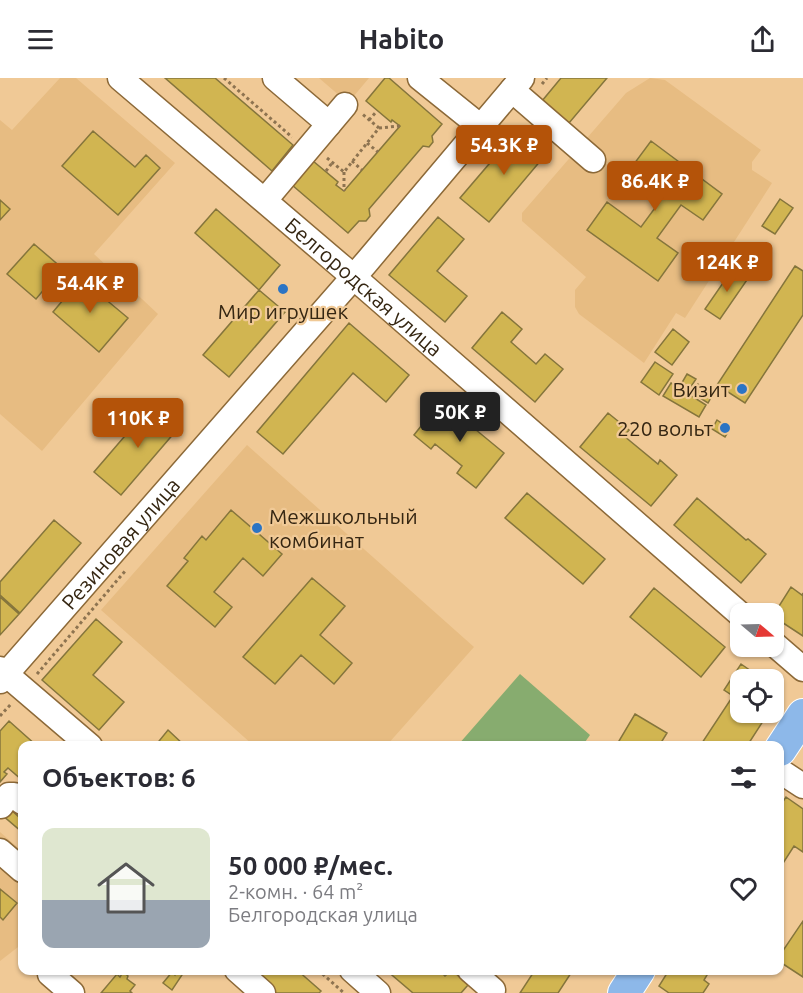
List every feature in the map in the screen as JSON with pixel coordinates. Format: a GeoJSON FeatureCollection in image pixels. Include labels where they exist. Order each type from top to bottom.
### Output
{"type":"FeatureCollection","features":[{"type":"Feature","properties":{"kind":"main road"},"geometry":{"type":"LineString","coordinates":[[784,744],[803,715]]}},
{"type":"Feature","properties":{"kind":"main road"},"geometry":{"type":"LineString","coordinates":[[624,993],[636,975]]}},
{"type":"Feature","properties":{"kind":"street","name":"Белгородская улица"},"geometry":{"type":"LineString","coordinates":[[120,78],[265,200],[730,605]]}},
{"type":"Feature","properties":{"kind":"street"},"geometry":{"type":"LineString","coordinates":[[275,78],[329,124]]}},
{"type":"Feature","properties":{"kind":"street"},"geometry":{"type":"LineString","coordinates":[[420,78],[481,127]]}},
{"type":"Feature","properties":{"kind":"street"},"geometry":{"type":"LineString","coordinates":[[517,84],[593,160]]}},
{"type":"Feature","properties":{"kind":"street","name":"Резиновая улица"},"geometry":{"type":"LineString","coordinates":[[2,674],[353,277],[517,84]]}},
{"type":"Feature","properties":{"kind":"street"},"geometry":{"type":"LineString","coordinates":[[265,200],[345,105]]}},
{"type":"Feature","properties":{"kind":"street"},"geometry":{"type":"LineString","coordinates":[[784,653],[803,669]]}},
{"type":"Feature","properties":{"kind":"street"},"geometry":{"type":"LineString","coordinates":[[2,674],[84,741]]}},
{"type":"Feature","properties":{"kind":"street"},"geometry":{"type":"LineString","coordinates":[[784,774],[803,786]]}},
{"type":"Feature","properties":{"kind":"street"},"geometry":{"type":"LineString","coordinates":[[0,806],[9,795],[14,795],[18,798]]}},
{"type":"Feature","properties":{"kind":"street"},"geometry":{"type":"LineString","coordinates":[[0,851],[18,867]]}},
{"type":"Feature","properties":{"kind":"street"},"geometry":{"type":"LineString","coordinates":[[51,975],[72,993]]}},
{"type":"Feature","properties":{"kind":"street"},"geometry":{"type":"LineString","coordinates":[[243,975],[263,993]]}},
{"type":"Feature","properties":{"kind":"street"},"geometry":{"type":"LineString","coordinates":[[479,975],[496,984]]}},
{"type":"Feature","properties":{"kind":"path"},"geometry":{"type":"LineString","coordinates":[[224,78],[309,148],[344,172]]}},
{"type":"Feature","properties":{"kind":"path"},"geometry":{"type":"LineString","coordinates":[[345,105],[347,102],[379,128],[400,126]]}},
{"type":"Feature","properties":{"kind":"path"},"geometry":{"type":"LineString","coordinates":[[369,120],[378,111]]}},
{"type":"Feature","properties":{"kind":"path"},"geometry":{"type":"LineString","coordinates":[[344,191],[344,172],[379,128]]}},
{"type":"Feature","properties":{"kind":"path"},"geometry":{"type":"LineString","coordinates":[[367,143],[378,152]]}},
{"type":"Feature","properties":{"kind":"path"},"geometry":{"type":"LineString","coordinates":[[352,161],[362,170]]}},
{"type":"Feature","properties":{"kind":"path"},"geometry":{"type":"LineString","coordinates":[[326,171],[332,163]]}},
{"type":"Feature","properties":{"kind":"path"},"geometry":{"type":"LineString","coordinates":[[324,975],[344,993]]}},
{"type":"Feature","properties":{"kind":"shaded area"},"geometry":{"type":"Polygon","coordinates":[[[60,78],[76,78],[175,163],[94,254],[158,314],[42,451],[0,414],[0,120],[12,130],[60,78]]]}},
{"type":"Feature","properties":{"kind":"shaded area"},"geometry":{"type":"Polygon","coordinates":[[[319,78],[369,78],[348,103],[319,78]]]}},
{"type":"Feature","properties":{"kind":"shaded area"},"geometry":{"type":"Polygon","coordinates":[[[650,78],[665,80],[761,150],[752,162],[752,170],[772,183],[685,318],[676,313],[644,363],[579,314],[575,307],[575,290],[586,277],[522,221],[522,213],[626,93],[650,78]]]}},
{"type":"Feature","properties":{"kind":"shaded area","name":"Межшкольный комбинат"},"geometry":{"type":"Polygon","coordinates":[[[247,445],[474,647],[391,741],[248,741],[101,610],[247,445]]]}},
{"type":"Feature","properties":{"kind":"shaded area"},"geometry":{"type":"Polygon","coordinates":[[[0,832],[18,848],[18,947],[0,961],[0,832]]]}},
{"type":"Feature","properties":{"kind":"green space"},"geometry":{"type":"Polygon","coordinates":[[[520,674],[590,735],[586,741],[461,741],[520,674]]]}},
{"type":"Feature","properties":{"kind":"building"},"geometry":{"type":"Polygon","coordinates":[[[165,78],[215,78],[293,145],[272,171],[165,78]]]}},
{"type":"Feature","properties":{"kind":"building"},"geometry":{"type":"Polygon","coordinates":[[[385,78],[389,78],[442,124],[432,136],[433,142],[429,147],[423,146],[369,209],[370,216],[366,221],[359,221],[348,233],[292,185],[313,161],[338,182],[336,185],[344,191],[400,126],[392,120],[391,122],[366,101],[385,78]]]}},
{"type":"Feature","properties":{"kind":"building"},"geometry":{"type":"Polygon","coordinates":[[[561,78],[607,78],[569,123],[542,101],[561,78]]]}},
{"type":"Feature","properties":{"kind":"building"},"geometry":{"type":"Polygon","coordinates":[[[519,129],[547,153],[489,222],[460,198],[519,129]]]}},
{"type":"Feature","properties":{"kind":"building"},"geometry":{"type":"Polygon","coordinates":[[[93,131],[135,167],[146,155],[160,168],[118,215],[62,166],[93,131]]]}},
{"type":"Feature","properties":{"kind":"building"},"geometry":{"type":"Polygon","coordinates":[[[651,141],[722,194],[703,220],[681,205],[657,238],[678,253],[658,281],[587,230],[607,202],[641,227],[666,193],[631,168],[651,141]]]}},
{"type":"Feature","properties":{"kind":"building"},"geometry":{"type":"Polygon","coordinates":[[[780,199],[793,208],[775,234],[762,226],[780,199]]]}},
{"type":"Feature","properties":{"kind":"building"},"geometry":{"type":"Polygon","coordinates":[[[0,200],[10,209],[0,220],[0,200]]]}},
{"type":"Feature","properties":{"kind":"building"},"geometry":{"type":"Polygon","coordinates":[[[216,209],[280,265],[259,290],[195,233],[216,209]]]}},
{"type":"Feature","properties":{"kind":"building"},"geometry":{"type":"Polygon","coordinates":[[[438,217],[464,239],[437,271],[467,296],[445,322],[389,275],[438,217]]]}},
{"type":"Feature","properties":{"kind":"building"},"geometry":{"type":"Polygon","coordinates":[[[34,244],[62,268],[36,299],[7,274],[34,244]]]}},
{"type":"Feature","properties":{"kind":"building"},"geometry":{"type":"Polygon","coordinates":[[[795,266],[803,271],[803,315],[745,403],[717,385],[795,266]]]}},
{"type":"Feature","properties":{"kind":"building"},"geometry":{"type":"Polygon","coordinates":[[[734,267],[749,277],[720,319],[705,309],[734,267]]]}},
{"type":"Feature","properties":{"kind":"building"},"geometry":{"type":"Polygon","coordinates":[[[84,275],[101,289],[98,293],[128,318],[99,352],[53,312],[84,275]]]}},
{"type":"Feature","properties":{"kind":"building"},"geometry":{"type":"Polygon","coordinates":[[[259,290],[285,312],[229,377],[203,355],[259,290]]]}},
{"type":"Feature","properties":{"kind":"building"},"geometry":{"type":"Polygon","coordinates":[[[502,312],[522,329],[511,342],[536,364],[545,354],[563,369],[535,402],[472,348],[502,312]]]}},
{"type":"Feature","properties":{"kind":"building"},"geometry":{"type":"Polygon","coordinates":[[[349,323],[409,375],[386,402],[353,373],[283,454],[257,432],[349,323]]]}},
{"type":"Feature","properties":{"kind":"building"},"geometry":{"type":"Polygon","coordinates":[[[673,329],[689,342],[672,365],[655,352],[673,329]]]}},
{"type":"Feature","properties":{"kind":"building"},"geometry":{"type":"Polygon","coordinates":[[[655,362],[673,374],[659,395],[641,382],[655,362]]]}},
{"type":"Feature","properties":{"kind":"building"},"geometry":{"type":"Polygon","coordinates":[[[687,374],[696,379],[688,391],[680,386],[687,374]]]}},
{"type":"Feature","properties":{"kind":"building"},"geometry":{"type":"Polygon","coordinates":[[[671,383],[706,405],[699,417],[663,396],[671,383]]]}},
{"type":"Feature","properties":{"kind":"building"},"geometry":{"type":"Polygon","coordinates":[[[698,384],[713,394],[708,403],[692,393],[698,384]]]}},
{"type":"Feature","properties":{"kind":"building"},"geometry":{"type":"Polygon","coordinates":[[[441,401],[504,453],[476,488],[457,473],[462,466],[435,444],[431,449],[414,435],[441,401]]]}},
{"type":"Feature","properties":{"kind":"building"},"geometry":{"type":"Polygon","coordinates":[[[154,402],[181,425],[121,495],[94,472],[154,402]]]}},
{"type":"Feature","properties":{"kind":"building"},"geometry":{"type":"Polygon","coordinates":[[[608,413],[629,430],[624,436],[658,464],[660,460],[677,475],[651,506],[580,447],[608,413]]]}},
{"type":"Feature","properties":{"kind":"building"},"geometry":{"type":"Polygon","coordinates":[[[717,420],[730,429],[725,437],[712,429],[717,420]]]}},
{"type":"Feature","properties":{"kind":"building"},"geometry":{"type":"Polygon","coordinates":[[[527,493],[605,559],[583,584],[505,518],[527,493]]]}},
{"type":"Feature","properties":{"kind":"building"},"geometry":{"type":"Polygon","coordinates":[[[697,498],[766,554],[741,583],[674,525],[697,498]]]}},
{"type":"Feature","properties":{"kind":"building"},"geometry":{"type":"Polygon","coordinates":[[[231,510],[282,554],[263,576],[243,558],[214,592],[232,607],[215,627],[167,586],[188,561],[184,558],[202,536],[206,540],[231,510]]]}},
{"type":"Feature","properties":{"kind":"building"},"geometry":{"type":"Polygon","coordinates":[[[54,520],[81,543],[20,613],[0,595],[0,582],[54,520]]]}},
{"type":"Feature","properties":{"kind":"building"},"geometry":{"type":"Polygon","coordinates":[[[312,578],[345,606],[320,635],[352,663],[334,684],[301,655],[275,684],[243,657],[312,578]]]}},
{"type":"Feature","properties":{"kind":"building"},"geometry":{"type":"Polygon","coordinates":[[[791,587],[802,595],[803,593],[803,636],[784,624],[784,603],[781,603],[791,587]]]}},
{"type":"Feature","properties":{"kind":"building"},"geometry":{"type":"Polygon","coordinates":[[[654,588],[725,647],[701,677],[630,617],[654,588]]]}},
{"type":"Feature","properties":{"kind":"building"},"geometry":{"type":"Polygon","coordinates":[[[0,597],[19,614],[0,635],[0,597]]]}},
{"type":"Feature","properties":{"kind":"building"},"geometry":{"type":"Polygon","coordinates":[[[96,619],[122,642],[93,675],[124,702],[99,730],[42,680],[96,619]]]}},
{"type":"Feature","properties":{"kind":"building"},"geometry":{"type":"Polygon","coordinates":[[[741,664],[748,669],[738,669],[741,664]]]}},
{"type":"Feature","properties":{"kind":"building"},"geometry":{"type":"Polygon","coordinates":[[[730,681],[730,694],[724,690],[730,681]]]}},
{"type":"Feature","properties":{"kind":"building"},"geometry":{"type":"Polygon","coordinates":[[[730,701],[730,723],[762,723],[750,741],[703,741],[730,701]]]}},
{"type":"Feature","properties":{"kind":"building"},"geometry":{"type":"Polygon","coordinates":[[[635,714],[667,733],[662,741],[619,741],[635,714]]]}},
{"type":"Feature","properties":{"kind":"building"},"geometry":{"type":"Polygon","coordinates":[[[9,721],[31,741],[18,741],[18,777],[8,768],[4,772],[7,774],[0,782],[0,731],[9,721]]]}},
{"type":"Feature","properties":{"kind":"building"},"geometry":{"type":"Polygon","coordinates":[[[168,730],[180,741],[159,741],[168,730]]]}},
{"type":"Feature","properties":{"kind":"building"},"geometry":{"type":"Polygon","coordinates":[[[786,797],[803,809],[803,852],[794,846],[784,862],[784,800],[786,797]]]}},
{"type":"Feature","properties":{"kind":"building"},"geometry":{"type":"Polygon","coordinates":[[[7,806],[18,816],[18,829],[1,814],[7,806]]]}},
{"type":"Feature","properties":{"kind":"building"},"geometry":{"type":"Polygon","coordinates":[[[0,889],[17,903],[3,920],[0,917],[0,889]]]}},
{"type":"Feature","properties":{"kind":"building"},"geometry":{"type":"Polygon","coordinates":[[[803,921],[803,977],[784,965],[784,949],[803,921]]]}},
{"type":"Feature","properties":{"kind":"building"},"geometry":{"type":"Polygon","coordinates":[[[116,975],[120,977],[127,975],[127,979],[135,985],[130,991],[132,993],[101,993],[116,975]]]}},
{"type":"Feature","properties":{"kind":"building"},"geometry":{"type":"Polygon","coordinates":[[[170,975],[182,975],[172,990],[163,983],[170,975]]]}},
{"type":"Feature","properties":{"kind":"building"},"geometry":{"type":"Polygon","coordinates":[[[255,975],[303,975],[321,991],[319,993],[276,993],[255,975]]]}},
{"type":"Feature","properties":{"kind":"building"},"geometry":{"type":"Polygon","coordinates":[[[392,975],[457,975],[468,985],[461,993],[413,993],[392,975]]]}},
{"type":"Feature","properties":{"kind":"building"},"geometry":{"type":"Polygon","coordinates":[[[532,975],[570,975],[558,993],[520,993],[532,975]]]}},
{"type":"Feature","properties":{"kind":"building"},"geometry":{"type":"Polygon","coordinates":[[[666,975],[707,975],[704,980],[709,984],[703,993],[669,993],[659,986],[666,975]]]}},
{"type":"Feature","properties":{"kind":"place","name":"Мир игрушек"},"geometry":{"type":"Point","coordinates":[283,289]}},
{"type":"Feature","properties":{"kind":"place","name":"Визит"},"geometry":{"type":"Point","coordinates":[742,389]}},
{"type":"Feature","properties":{"kind":"place","name":"220 вольт"},"geometry":{"type":"Point","coordinates":[725,428]}},
{"type":"Feature","properties":{"kind":"place","name":"Межшкольный комбинат"},"geometry":{"type":"Point","coordinates":[257,528]}}]}
